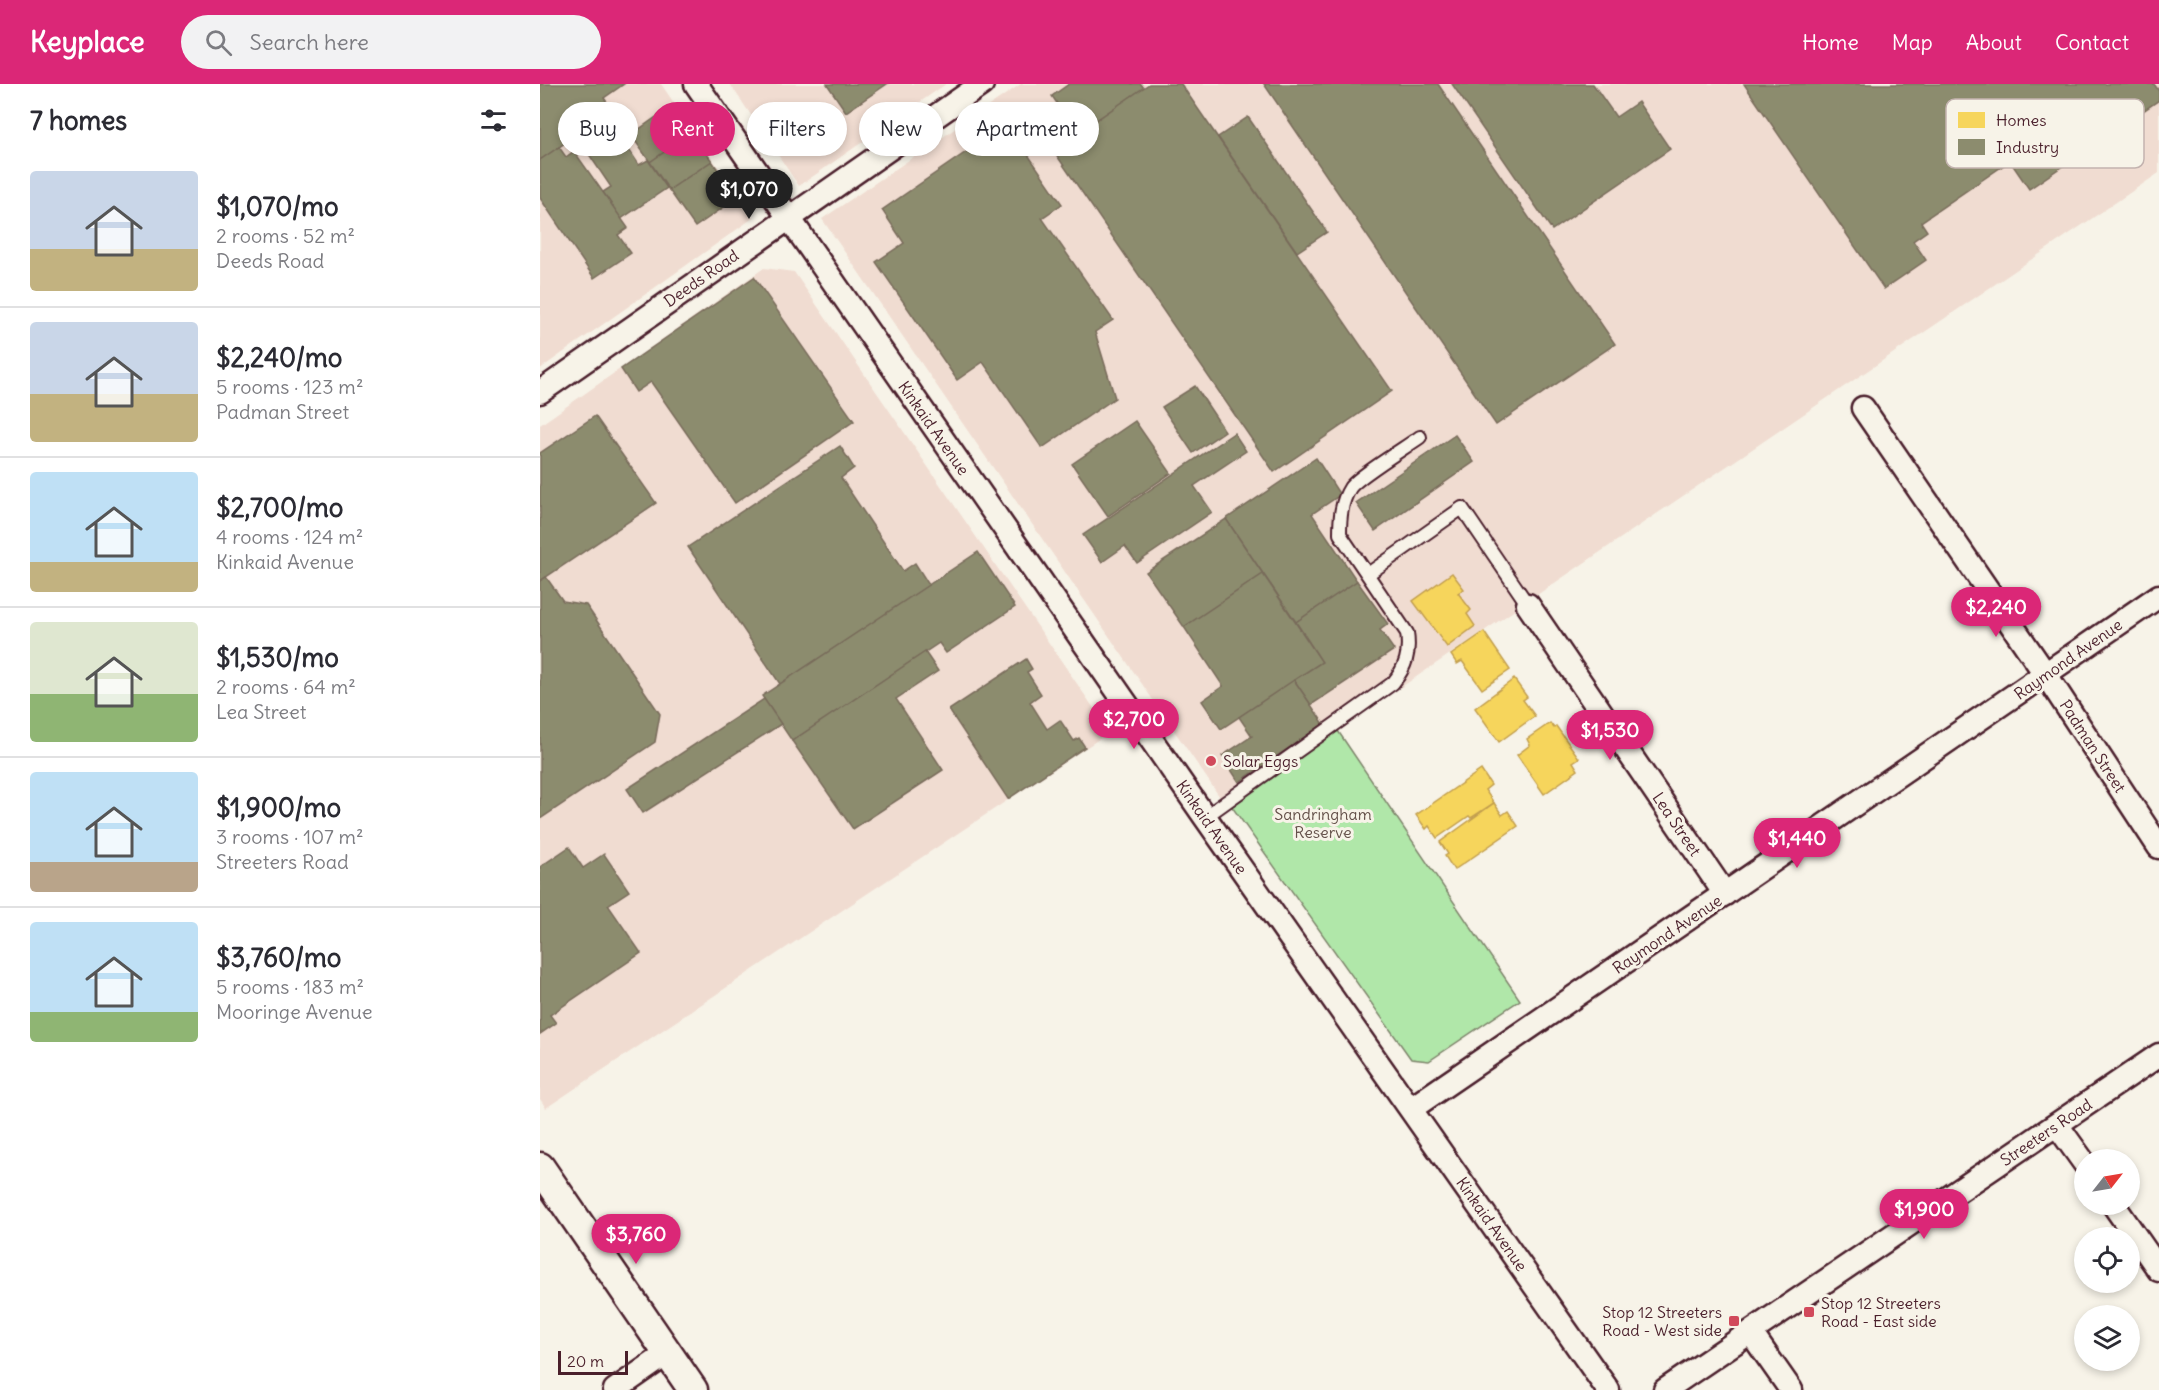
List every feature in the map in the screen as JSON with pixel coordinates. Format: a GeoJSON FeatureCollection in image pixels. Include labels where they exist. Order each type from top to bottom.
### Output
{"type":"FeatureCollection","features":[{"type":"Feature","properties":{"kind":"street","name":"Kinkaid Avenue"},"geometry":{"type":"LineString","coordinates":[[696,84],[787,218],[1608,1390]]}},
{"type":"Feature","properties":{"kind":"street","name":"Deeds Road"},"geometry":{"type":"LineString","coordinates":[[540,392],[982,84]]}},
{"type":"Feature","properties":{"kind":"street","name":"Padman Street"},"geometry":{"type":"LineString","coordinates":[[1863,408],[2046,675],[2159,847]]}},
{"type":"Feature","properties":{"kind":"street","name":"Raymond Avenue"},"geometry":{"type":"LineString","coordinates":[[1412,1108],[2159,596]]}},
{"type":"Feature","properties":{"kind":"street","name":"Lea Street"},"geometry":{"type":"LineString","coordinates":[[1527,605],[1725,894]]}},
{"type":"Feature","properties":{"kind":"street","name":"Streeters Road"},"geometry":{"type":"LineString","coordinates":[[1665,1390],[2159,1055]]}},
{"type":"Feature","properties":{"kind":"street"},"geometry":{"type":"LineString","coordinates":[[2057,1125],[2074,1149]]}},
{"type":"Feature","properties":{"kind":"street"},"geometry":{"type":"LineString","coordinates":[[540,1167],[693,1390]]}},
{"type":"Feature","properties":{"kind":"street"},"geometry":{"type":"LineString","coordinates":[[2121,1215],[2159,1270]]}},
{"type":"Feature","properties":{"kind":"street"},"geometry":{"type":"LineString","coordinates":[[1752,1333],[1791,1390]]}},
{"type":"Feature","properties":{"kind":"street"},"geometry":{"type":"LineString","coordinates":[[615,1390],[668,1353]]}},
{"type":"Feature","properties":{"kind":"lane"},"geometry":{"type":"LineString","coordinates":[[1206,817],[1393,683],[1402,672],[1407,661],[1409,647],[1407,633],[1340,534],[1342,506],[1351,486],[1420,437]]}},
{"type":"Feature","properties":{"kind":"lane"},"geometry":{"type":"LineString","coordinates":[[1368,574],[1462,508],[1527,605]]}},
{"type":"Feature","properties":{"kind":"shaded area"},"geometry":{"type":"Polygon","coordinates":[[[540,84],[661,84],[673,102],[650,102],[650,156],[710,156],[753,218],[540,369],[540,84]]]}},
{"type":"Feature","properties":{"kind":"shaded area"},"geometry":{"type":"Polygon","coordinates":[[[730,84],[946,84],[920,102],[859,102],[859,144],[847,153],[847,102],[747,102],[747,109],[730,84]]]}},
{"type":"Feature","properties":{"kind":"shaded area"},"geometry":{"type":"Polygon","coordinates":[[[1021,84],[2159,84],[2159,173],[1226,806],[822,219],[915,156],[943,156],[943,137],[955,129],[955,156],[1099,156],[1099,102],[994,102],[1021,84]]]}},
{"type":"Feature","properties":{"kind":"shaded area"},"geometry":{"type":"Polygon","coordinates":[[[779,156],[842,156],[799,186],[779,156]]]}},
{"type":"Feature","properties":{"kind":"shaded area"},"geometry":{"type":"Polygon","coordinates":[[[764,268],[794,272],[1104,723],[1096,728],[1102,737],[546,1108],[540,1099],[540,425],[764,268]]]}},
{"type":"Feature","properties":{"kind":"green space","name":"Sandringham Reserve"},"geometry":{"type":"Polygon","coordinates":[[[1338,731],[1520,1000],[1429,1061],[1411,1059],[1230,804],[1338,731]]]}},
{"type":"Feature","properties":{"kind":"building: Homes"},"geometry":{"type":"Polygon","coordinates":[[[1452,573],[1464,589],[1458,593],[1471,610],[1467,614],[1475,626],[1447,647],[1413,601],[1452,573]]]}},
{"type":"Feature","properties":{"kind":"building: Homes"},"geometry":{"type":"Polygon","coordinates":[[[1484,632],[1510,670],[1482,689],[1462,661],[1457,664],[1451,655],[1484,632]]]}},
{"type":"Feature","properties":{"kind":"building: Homes"},"geometry":{"type":"Polygon","coordinates":[[[1514,679],[1527,697],[1523,700],[1535,716],[1499,742],[1475,708],[1514,679]]]}},
{"type":"Feature","properties":{"kind":"building: Homes"},"geometry":{"type":"Polygon","coordinates":[[[1550,723],[1554,728],[1556,726],[1579,758],[1573,762],[1578,770],[1544,794],[1517,755],[1530,745],[1527,739],[1550,723]]]}},
{"type":"Feature","properties":{"kind":"building: Homes"},"geometry":{"type":"Polygon","coordinates":[[[1481,770],[1491,785],[1485,790],[1494,803],[1471,818],[1469,816],[1437,838],[1429,826],[1426,829],[1416,815],[1481,770]]]}},
{"type":"Feature","properties":{"kind":"building: Homes"},"geometry":{"type":"Polygon","coordinates":[[[1494,803],[1502,815],[1508,811],[1518,826],[1454,870],[1440,842],[1494,803]]]}},
{"type":"Feature","properties":{"kind":"building: Industry"},"geometry":{"type":"Polygon","coordinates":[[[540,84],[624,84],[604,98],[607,102],[558,102],[558,148],[540,160],[540,84]]]}},
{"type":"Feature","properties":{"kind":"building: Industry"},"geometry":{"type":"Polygon","coordinates":[[[827,84],[887,84],[847,111],[847,102],[839,102],[827,84]]]}},
{"type":"Feature","properties":{"kind":"building: Industry"},"geometry":{"type":"Polygon","coordinates":[[[1069,84],[1141,84],[1144,88],[1099,118],[1099,102],[1056,102],[1052,96],[1069,84]]]}},
{"type":"Feature","properties":{"kind":"building: Industry"},"geometry":{"type":"Polygon","coordinates":[[[1149,84],[1181,84],[1392,391],[1274,472],[1057,156],[1099,156],[1099,118],[1149,84]]]}},
{"type":"Feature","properties":{"kind":"building: Industry"},"geometry":{"type":"Polygon","coordinates":[[[1264,84],[1438,84],[1615,344],[1496,425],[1264,84]]]}},
{"type":"Feature","properties":{"kind":"building: Industry"},"geometry":{"type":"Polygon","coordinates":[[[1452,84],[1593,84],[1616,117],[1638,102],[1670,149],[1552,230],[1452,84]]]}},
{"type":"Feature","properties":{"kind":"building: Industry"},"geometry":{"type":"Polygon","coordinates":[[[1744,84],[2154,84],[2159,91],[2159,100],[2144,110],[2144,99],[1946,99],[1946,168],[2000,168],[1921,222],[1927,231],[1913,241],[1926,260],[1884,289],[1744,84]]]}},
{"type":"Feature","properties":{"kind":"building: Industry"},"geometry":{"type":"Polygon","coordinates":[[[1248,117],[1327,232],[1297,252],[1218,137],[1248,117]]]}},
{"type":"Feature","properties":{"kind":"building: Industry"},"geometry":{"type":"Polygon","coordinates":[[[650,121],[650,156],[659,156],[650,162],[638,145],[638,130],[650,121]]]}},
{"type":"Feature","properties":{"kind":"building: Industry"},"geometry":{"type":"Polygon","coordinates":[[[558,148],[558,156],[578,156],[628,228],[618,235],[631,253],[594,278],[540,198],[540,160],[558,148]]]}},
{"type":"Feature","properties":{"kind":"building: Industry"},"geometry":{"type":"Polygon","coordinates":[[[590,156],[633,156],[639,165],[648,160],[667,188],[621,219],[603,192],[611,187],[590,156]]]}},
{"type":"Feature","properties":{"kind":"building: Industry"},"geometry":{"type":"Polygon","coordinates":[[[659,156],[708,156],[712,161],[669,190],[650,162],[659,156]]]}},
{"type":"Feature","properties":{"kind":"building: Industry"},"geometry":{"type":"Polygon","coordinates":[[[960,156],[1029,156],[1062,204],[1042,218],[1113,320],[1095,332],[1115,398],[1042,448],[983,362],[957,380],[876,262],[904,243],[882,210],[960,156]]]}},
{"type":"Feature","properties":{"kind":"building: Industry"},"geometry":{"type":"Polygon","coordinates":[[[712,161],[737,198],[695,227],[669,190],[712,161]]]}},
{"type":"Feature","properties":{"kind":"building: Industry"},"geometry":{"type":"Polygon","coordinates":[[[2015,168],[2060,168],[2029,189],[2015,168]]]}},
{"type":"Feature","properties":{"kind":"building: Industry"},"geometry":{"type":"Polygon","coordinates":[[[754,277],[854,421],[735,503],[651,382],[636,392],[621,369],[754,277]]]}},
{"type":"Feature","properties":{"kind":"building: Industry"},"geometry":{"type":"Polygon","coordinates":[[[1195,386],[1225,431],[1193,453],[1162,407],[1195,386]]]}},
{"type":"Feature","properties":{"kind":"building: Industry"},"geometry":{"type":"Polygon","coordinates":[[[595,416],[656,503],[540,581],[540,453],[595,416]]]}},
{"type":"Feature","properties":{"kind":"building: Industry"},"geometry":{"type":"Polygon","coordinates":[[[1135,421],[1171,473],[1108,516],[1072,464],[1135,421]]]}},
{"type":"Feature","properties":{"kind":"building: Industry"},"geometry":{"type":"Polygon","coordinates":[[[1234,433],[1246,451],[1194,486],[1212,512],[1137,563],[1125,546],[1102,562],[1083,535],[1234,433]]]}},
{"type":"Feature","properties":{"kind":"building: Industry"},"geometry":{"type":"Polygon","coordinates":[[[1455,435],[1474,462],[1375,531],[1356,503],[1455,435]]]}},
{"type":"Feature","properties":{"kind":"building: Industry"},"geometry":{"type":"Polygon","coordinates":[[[840,446],[854,468],[841,478],[903,571],[915,563],[929,585],[780,684],[688,547],[840,446]]]}},
{"type":"Feature","properties":{"kind":"building: Industry"},"geometry":{"type":"Polygon","coordinates":[[[1316,458],[1340,495],[1312,514],[1357,581],[1296,622],[1226,519],[1316,458]]]}},
{"type":"Feature","properties":{"kind":"building: Industry"},"geometry":{"type":"Polygon","coordinates":[[[1226,519],[1263,574],[1184,627],[1146,572],[1226,519]]]}},
{"type":"Feature","properties":{"kind":"building: Industry"},"geometry":{"type":"Polygon","coordinates":[[[978,552],[1015,607],[946,653],[939,643],[792,741],[762,696],[978,552]]]}},
{"type":"Feature","properties":{"kind":"building: Industry"},"geometry":{"type":"Polygon","coordinates":[[[1263,574],[1322,662],[1221,729],[1202,701],[1223,686],[1184,627],[1263,574]]]}},
{"type":"Feature","properties":{"kind":"building: Industry"},"geometry":{"type":"Polygon","coordinates":[[[546,577],[563,601],[586,605],[660,714],[655,742],[540,819],[540,581],[546,577]]]}},
{"type":"Feature","properties":{"kind":"building: Industry"},"geometry":{"type":"Polygon","coordinates":[[[1357,581],[1388,624],[1380,630],[1394,650],[1311,705],[1294,680],[1322,662],[1296,622],[1357,581]]]}},
{"type":"Feature","properties":{"kind":"building: Industry"},"geometry":{"type":"Polygon","coordinates":[[[925,652],[938,671],[896,699],[943,770],[853,829],[792,741],[925,652]]]}},
{"type":"Feature","properties":{"kind":"building: Industry"},"geometry":{"type":"Polygon","coordinates":[[[1026,659],[1032,669],[1027,672],[1041,694],[1030,702],[1047,729],[1060,720],[1074,741],[1079,738],[1085,747],[1008,799],[949,710],[1026,659]]]}},
{"type":"Feature","properties":{"kind":"building: Industry"},"geometry":{"type":"Polygon","coordinates":[[[1294,680],[1324,724],[1239,782],[1222,756],[1252,736],[1239,717],[1294,680]]]}},
{"type":"Feature","properties":{"kind":"building: Industry"},"geometry":{"type":"Polygon","coordinates":[[[764,699],[781,724],[643,813],[627,789],[764,699]]]}},
{"type":"Feature","properties":{"kind":"building: Industry"},"geometry":{"type":"Polygon","coordinates":[[[569,847],[583,868],[604,854],[629,891],[608,905],[641,953],[550,1015],[556,1023],[540,1034],[540,867],[569,847]]]}},
{"type":"Feature","properties":{"kind":"place","name":"Solar Eggs"},"geometry":{"type":"Point","coordinates":[1211,761]}},
{"type":"Feature","properties":{"kind":"place","name":"Stop 12 Streeters Road - East side"},"geometry":{"type":"Point","coordinates":[1809,1312]}},
{"type":"Feature","properties":{"kind":"place","name":"Stop 12 Streeters Road - West side"},"geometry":{"type":"Point","coordinates":[1734,1321]}}]}
